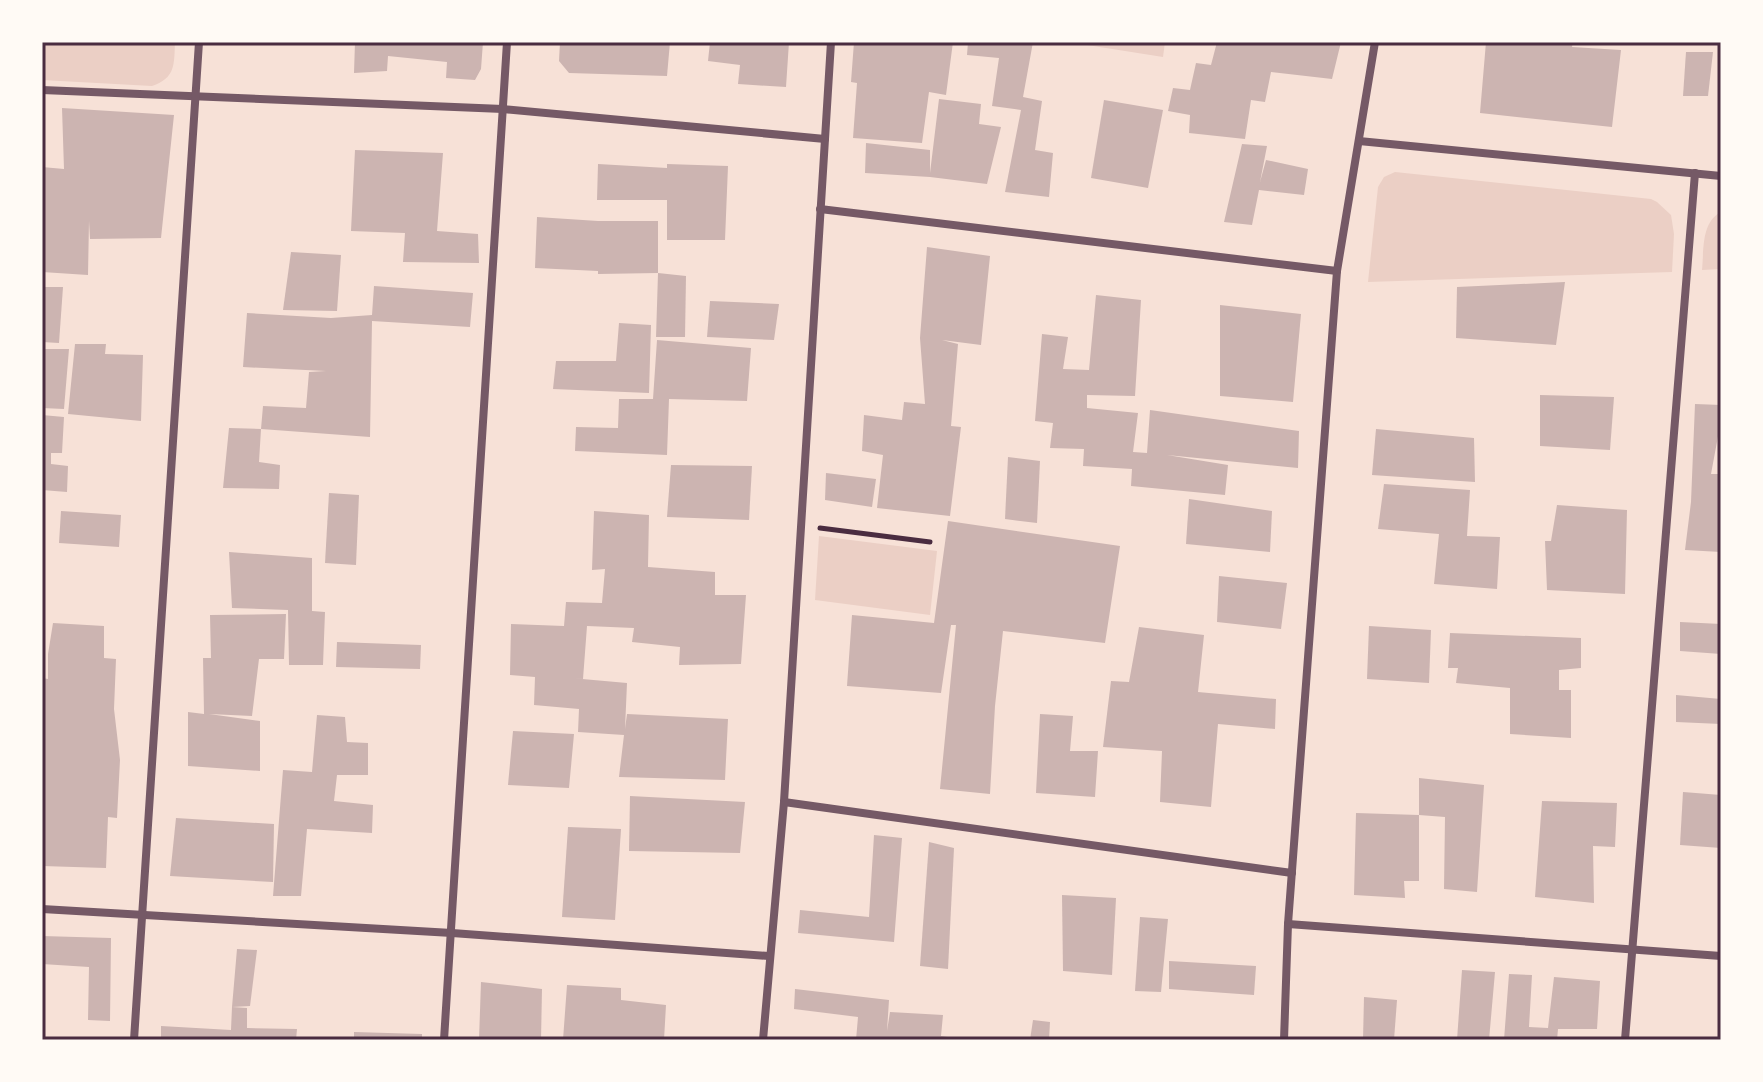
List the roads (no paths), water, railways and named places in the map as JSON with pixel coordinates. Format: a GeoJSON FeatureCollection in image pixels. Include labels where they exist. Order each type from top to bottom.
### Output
{"type":"FeatureCollection","features":[{"type":"Feature","properties":{"kind":"street"},"geometry":{"type":"LineString","coordinates":[[134,1040],[199,42]]}},
{"type":"Feature","properties":{"kind":"street"},"geometry":{"type":"LineString","coordinates":[[444,1040],[507,42]]}},
{"type":"Feature","properties":{"kind":"street"},"geometry":{"type":"LineString","coordinates":[[763,1040],[784,802],[831,42]]}},
{"type":"Feature","properties":{"kind":"street"},"geometry":{"type":"LineString","coordinates":[[1284,1040],[1288,924],[1337,271],[1375,42]]}},
{"type":"Feature","properties":{"kind":"street"},"geometry":{"type":"LineString","coordinates":[[42,90],[503,109],[825,139]]}},
{"type":"Feature","properties":{"kind":"street"},"geometry":{"type":"LineString","coordinates":[[1359,141],[1721,176]]}},
{"type":"Feature","properties":{"kind":"street"},"geometry":{"type":"LineString","coordinates":[[1625,1040],[1695,173]]}},
{"type":"Feature","properties":{"kind":"street"},"geometry":{"type":"LineString","coordinates":[[820,209],[1337,271]]}},
{"type":"Feature","properties":{"kind":"street"},"geometry":{"type":"LineString","coordinates":[[784,802],[1292,873]]}},
{"type":"Feature","properties":{"kind":"street"},"geometry":{"type":"LineString","coordinates":[[42,909],[452,933],[769,956]]}},
{"type":"Feature","properties":{"kind":"street"},"geometry":{"type":"LineString","coordinates":[[1288,924],[1721,956]]}}]}
